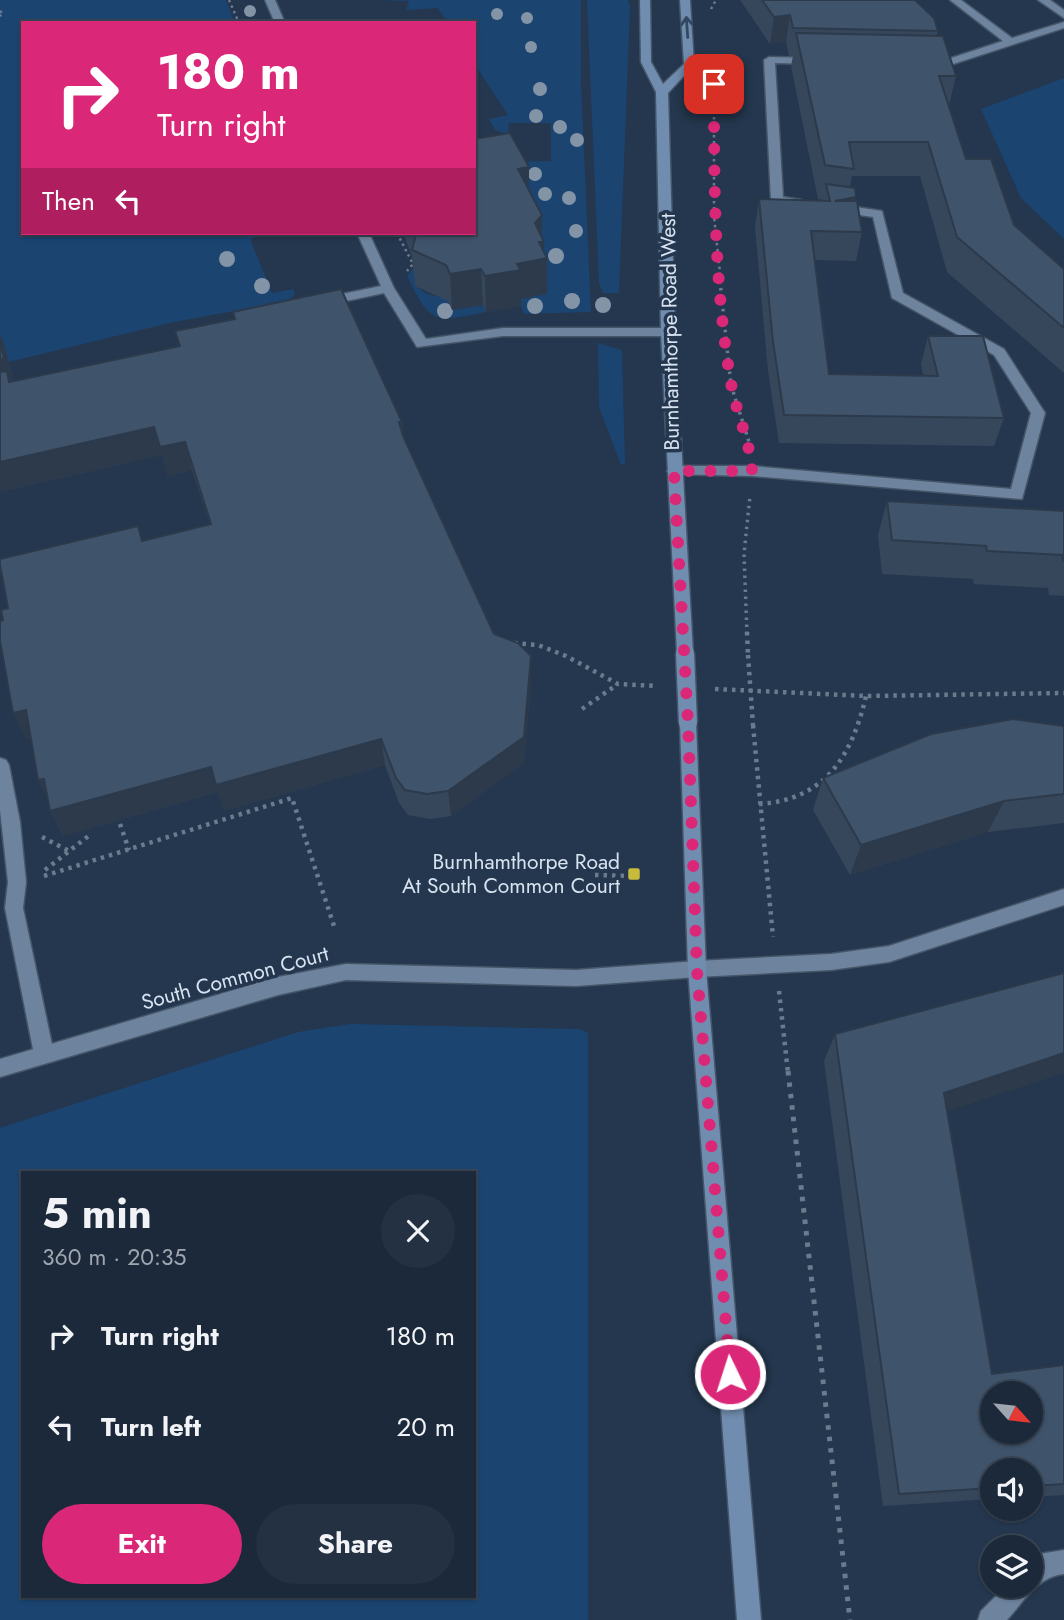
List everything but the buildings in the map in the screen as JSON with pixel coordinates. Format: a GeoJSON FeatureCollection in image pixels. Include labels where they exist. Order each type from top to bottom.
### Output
{"type":"FeatureCollection","features":[{"type":"Feature","properties":{"kind":"main road","name":"Burnhamthorpe Road West"},"geometry":{"type":"LineString","coordinates":[[645,0],[646,62],[662,92],[668,332],[685,653],[697,970],[749,1620]]}},
{"type":"Feature","properties":{"kind":"main road"},"geometry":{"type":"LineString","coordinates":[[662,92],[689,65],[685,0]]}},
{"type":"Feature","properties":{"kind":"street"},"geometry":{"type":"LineString","coordinates":[[270,0],[279,21]]}},
{"type":"Feature","properties":{"kind":"street"},"geometry":{"type":"LineString","coordinates":[[955,0],[1010,42]]}},
{"type":"Feature","properties":{"kind":"street"},"geometry":{"type":"LineString","coordinates":[[1043,0],[1064,15]]}},
{"type":"Feature","properties":{"kind":"street"},"geometry":{"type":"LineString","coordinates":[[916,64],[943,64],[1064,25]]}},
{"type":"Feature","properties":{"kind":"street"},"geometry":{"type":"LineString","coordinates":[[674,471],[752,471],[1017,495],[1038,413],[999,352],[897,295],[878,214],[777,200],[769,60],[823,61]]}},
{"type":"Feature","properties":{"kind":"street"},"geometry":{"type":"LineString","coordinates":[[364,235],[388,288],[422,344],[539,330],[668,332]]}},
{"type":"Feature","properties":{"kind":"street"},"geometry":{"type":"LineString","coordinates":[[306,306],[388,288]]}},
{"type":"Feature","properties":{"kind":"street"},"geometry":{"type":"LineString","coordinates":[[0,765],[11,822],[17,882],[14,908],[44,1054]]}},
{"type":"Feature","properties":{"kind":"street","name":"South Common Court"},"geometry":{"type":"LineString","coordinates":[[0,1068],[278,986],[346,972],[576,978],[831,962],[889,954],[1064,897]]}},
{"type":"Feature","properties":{"kind":"street"},"geometry":{"type":"LineString","coordinates":[[1043,1564],[1064,1562]]}},
{"type":"Feature","properties":{"kind":"street"},"geometry":{"type":"LineString","coordinates":[[990,1620],[1011,1598]]}},
{"type":"Feature","properties":{"kind":"path"},"geometry":{"type":"LineString","coordinates":[[229,0],[238,21]]}},
{"type":"Feature","properties":{"kind":"path"},"geometry":{"type":"LineString","coordinates":[[709,13],[716,0]]}},
{"type":"Feature","properties":{"kind":"path"},"geometry":{"type":"LineString","coordinates":[[0,10],[0,16]]}},
{"type":"Feature","properties":{"kind":"path"},"geometry":{"type":"LineString","coordinates":[[713,62],[714,216],[731,385],[750,447],[752,471],[744,554],[748,655],[759,804],[772,927]]}},
{"type":"Feature","properties":{"kind":"path"},"geometry":{"type":"LineString","coordinates":[[398,235],[413,264],[404,275]]}},
{"type":"Feature","properties":{"kind":"path"},"geometry":{"type":"LineString","coordinates":[[503,646],[538,645],[574,660],[618,684],[659,686]]}},
{"type":"Feature","properties":{"kind":"path"},"geometry":{"type":"LineString","coordinates":[[582,709],[618,684]]}},
{"type":"Feature","properties":{"kind":"path"},"geometry":{"type":"LineString","coordinates":[[714,689],[866,696],[1064,693]]}},
{"type":"Feature","properties":{"kind":"path"},"geometry":{"type":"LineString","coordinates":[[759,804],[792,800],[820,782],[848,751],[861,723],[866,696]]}},
{"type":"Feature","properties":{"kind":"path"},"geometry":{"type":"LineString","coordinates":[[91,834],[32,880],[292,798],[334,926]]}},
{"type":"Feature","properties":{"kind":"path"},"geometry":{"type":"LineString","coordinates":[[120,824],[129,849]]}},
{"type":"Feature","properties":{"kind":"path"},"geometry":{"type":"LineString","coordinates":[[595,875],[631,876]]}},
{"type":"Feature","properties":{"kind":"path"},"geometry":{"type":"LineString","coordinates":[[779,993],[850,1620]]}},
{"type":"Feature","properties":{"kind":"shaded area"},"geometry":{"type":"Polygon","coordinates":[[[0,0],[226,0],[234,21],[21,21],[21,235],[264,235],[250,239],[272,293],[293,289],[295,294],[288,301],[174,322],[0,364],[0,0]]]}},
{"type":"Feature","properties":{"kind":"shaded area"},"geometry":{"type":"Polygon","coordinates":[[[378,0],[581,0],[581,82],[591,312],[524,314],[521,306],[513,162],[551,161],[551,123],[509,123],[508,134],[495,130],[489,119],[508,115],[476,66],[476,21],[447,21],[438,8],[406,10],[409,1],[378,0]]]}},
{"type":"Feature","properties":{"kind":"shaded area"},"geometry":{"type":"Polygon","coordinates":[[[587,0],[628,0],[630,6],[619,293],[603,293],[599,283],[587,0]]]}},
{"type":"Feature","properties":{"kind":"shaded area"},"geometry":{"type":"Polygon","coordinates":[[[1064,78],[1064,239],[1021,198],[981,109],[1064,78]]]}},
{"type":"Feature","properties":{"kind":"shaded area"},"geometry":{"type":"Polygon","coordinates":[[[416,265],[421,290],[431,295],[447,297],[452,310],[483,305],[486,312],[445,318],[429,312],[407,276],[416,265]]]}},
{"type":"Feature","properties":{"kind":"shaded area"},"geometry":{"type":"Polygon","coordinates":[[[598,343],[622,350],[625,464],[621,465],[599,407],[598,343]]]}},
{"type":"Feature","properties":{"kind":"shaded area"},"geometry":{"type":"Polygon","coordinates":[[[350,1024],[580,1029],[588,1033],[588,1620],[0,1620],[0,1128],[298,1032],[350,1024]]]}},
{"type":"Feature","properties":{"kind":"place","name":"Burnhamthorpe Road At South Common Court"},"geometry":{"type":"Point","coordinates":[634,874]}},
{"type":"Feature","properties":{"kind":"route"},"geometry":{"type":"LineString","coordinates":[[714,84],[714,216],[731,385],[750,447],[752,471],[674,471],[688,723],[697,970],[730,1374]]}}]}
